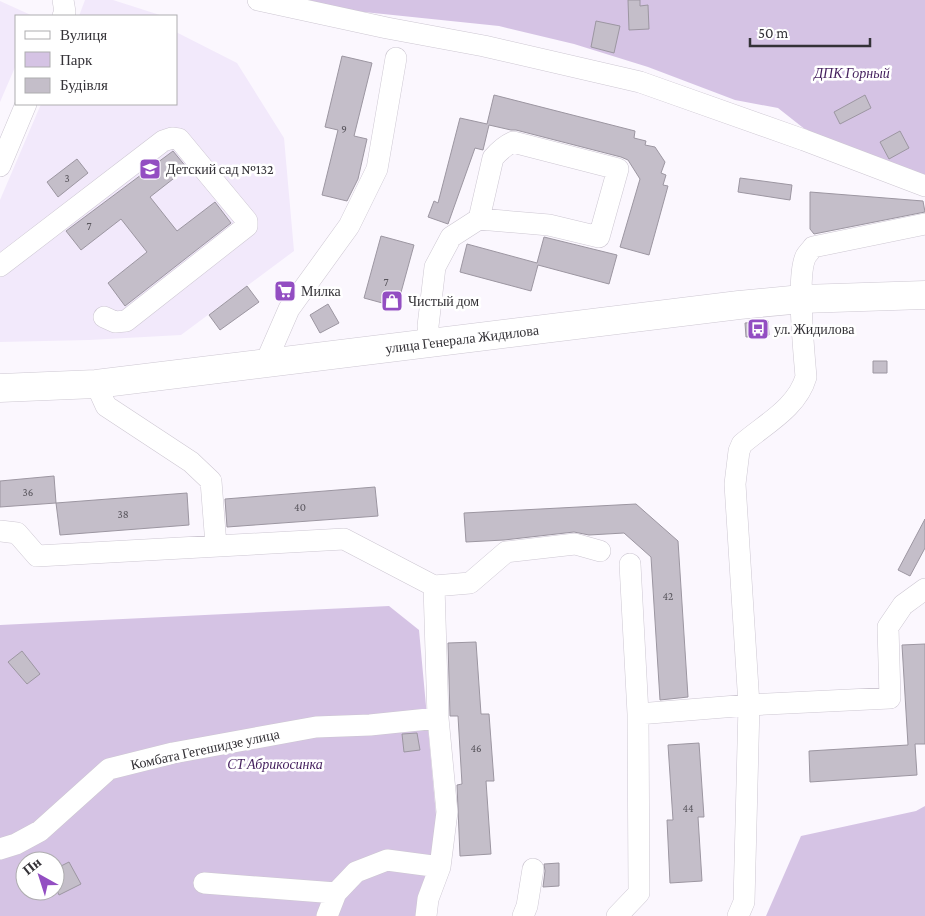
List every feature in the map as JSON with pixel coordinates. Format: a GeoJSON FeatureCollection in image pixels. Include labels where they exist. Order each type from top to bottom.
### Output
{"type":"FeatureCollection","features":[{"type":"Feature","properties":{"kind":"main road","name":"улица Генерала Жидилова"},"geometry":{"type":"LineString","coordinates":[[0,388],[96,384],[730,306],[802,299],[925,295]]}},
{"type":"Feature","properties":{"kind":"street"},"geometry":{"type":"LineString","coordinates":[[63,0],[65,12],[64,15]]}},
{"type":"Feature","properties":{"kind":"street"},"geometry":{"type":"LineString","coordinates":[[258,0],[387,28],[484,46],[640,82],[804,140],[925,186]]}},
{"type":"Feature","properties":{"kind":"street"},"geometry":{"type":"LineString","coordinates":[[265,364],[290,308],[349,226],[377,170],[396,58]]}},
{"type":"Feature","properties":{"kind":"street"},"geometry":{"type":"LineString","coordinates":[[0,166],[26,105]]}},
{"type":"Feature","properties":{"kind":"street"},"geometry":{"type":"LineString","coordinates":[[0,266],[163,141],[172,138],[179,139],[247,221],[247,226],[126,321],[115,322],[104,318]]}},
{"type":"Feature","properties":{"kind":"street"},"geometry":{"type":"LineString","coordinates":[[429,342],[428,326],[435,267],[451,238],[479,219],[548,225],[599,237],[618,170],[513,142],[507,144],[493,158],[479,219]]}},
{"type":"Feature","properties":{"kind":"street"},"geometry":{"type":"LineString","coordinates":[[738,916],[744,902],[749,705],[735,484],[738,451],[742,444],[785,410],[796,399],[802,389],[806,377],[802,299],[803,270],[805,257],[813,247],[925,224]]}},
{"type":"Feature","properties":{"kind":"street"},"geometry":{"type":"LineString","coordinates":[[96,384],[106,406],[191,462],[211,481],[216,545]]}},
{"type":"Feature","properties":{"kind":"street"},"geometry":{"type":"LineString","coordinates":[[0,531],[17,533],[37,556],[344,539],[434,586],[470,582],[506,552],[575,544],[600,551]]}},
{"type":"Feature","properties":{"kind":"street"},"geometry":{"type":"LineString","coordinates":[[617,916],[639,893],[638,714],[630,564]]}},
{"type":"Feature","properties":{"kind":"street"},"geometry":{"type":"LineString","coordinates":[[426,916],[428,899],[440,867],[447,812],[438,718],[434,586]]}},
{"type":"Feature","properties":{"kind":"street"},"geometry":{"type":"LineString","coordinates":[[638,714],[749,705],[890,698],[888,627],[903,605],[925,589]]}},
{"type":"Feature","properties":{"kind":"street","name":"Комбата Гегешидзе улица"},"geometry":{"type":"LineString","coordinates":[[0,848],[16,844],[40,831],[109,770],[173,753],[316,727],[370,725],[438,718]]}},
{"type":"Feature","properties":{"kind":"street"},"geometry":{"type":"LineString","coordinates":[[326,916],[336,893],[356,872],[387,860],[440,867]]}},
{"type":"Feature","properties":{"kind":"street"},"geometry":{"type":"LineString","coordinates":[[523,916],[527,906],[533,869]]}},
{"type":"Feature","properties":{"kind":"street"},"geometry":{"type":"LineString","coordinates":[[204,883],[336,893]]}},
{"type":"Feature","properties":{"kind":"shaded area"},"geometry":{"type":"Polygon","coordinates":[[[85,0],[113,0],[160,15],[79,15],[85,0]]]}},
{"type":"Feature","properties":{"kind":"shaded area"},"geometry":{"type":"Polygon","coordinates":[[[0,1],[31,15],[15,15],[15,67],[0,102],[0,1]]]}},
{"type":"Feature","properties":{"kind":"shaded area","name":"Детский сад №132"},"geometry":{"type":"Polygon","coordinates":[[[178,33],[237,63],[284,138],[294,251],[181,335],[0,342],[0,200],[41,105],[178,105],[178,33]]]}},
{"type":"Feature","properties":{"kind":"green space","name":"ДПК Горный"},"geometry":{"type":"Polygon","coordinates":[[[283,0],[925,0],[925,184],[811,134],[778,108],[735,100],[648,67],[574,44],[499,26],[335,9],[283,0]]]}},
{"type":"Feature","properties":{"kind":"green space","name":"СТ Абрикосинка"},"geometry":{"type":"Polygon","coordinates":[[[389,606],[419,630],[439,847],[421,916],[0,916],[0,625],[389,606]]]}},
{"type":"Feature","properties":{"kind":"green space"},"geometry":{"type":"Polygon","coordinates":[[[925,806],[925,916],[766,916],[801,836],[916,811],[925,806]]]}},
{"type":"Feature","properties":{"kind":"building"},"geometry":{"type":"Polygon","coordinates":[[[628,0],[640,0],[640,6],[648,5],[649,29],[629,30],[628,0]]]}},
{"type":"Feature","properties":{"kind":"building"},"geometry":{"type":"Polygon","coordinates":[[[596,21],[620,26],[614,53],[591,47],[596,21]]]}},
{"type":"Feature","properties":{"kind":"building"},"geometry":{"type":"Polygon","coordinates":[[[342,56],[372,63],[354,136],[367,139],[358,179],[347,201],[322,195],[338,130],[325,127],[342,56]]]}},
{"type":"Feature","properties":{"kind":"building"},"geometry":{"type":"Polygon","coordinates":[[[494,95],[635,131],[634,138],[646,141],[645,145],[655,147],[665,162],[661,173],[666,175],[663,185],[668,186],[649,255],[620,247],[640,179],[628,160],[516,130],[489,125],[483,150],[475,148],[448,224],[428,217],[434,201],[438,203],[460,118],[487,124],[494,95]]]}},
{"type":"Feature","properties":{"kind":"building"},"geometry":{"type":"Polygon","coordinates":[[[865,95],[871,108],[840,124],[834,112],[865,95]]]}},
{"type":"Feature","properties":{"kind":"building"},"geometry":{"type":"Polygon","coordinates":[[[900,131],[909,148],[889,159],[880,142],[900,131]]]}},
{"type":"Feature","properties":{"kind":"building"},"geometry":{"type":"Polygon","coordinates":[[[173,151],[187,168],[150,197],[177,231],[215,202],[231,223],[125,306],[108,283],[147,252],[121,219],[81,250],[66,231],[173,151]]]}},
{"type":"Feature","properties":{"kind":"building"},"geometry":{"type":"Polygon","coordinates":[[[77,159],[88,173],[58,197],[47,182],[77,159]]]}},
{"type":"Feature","properties":{"kind":"building"},"geometry":{"type":"Polygon","coordinates":[[[740,178],[792,185],[790,200],[738,192],[740,178]]]}},
{"type":"Feature","properties":{"kind":"building"},"geometry":{"type":"Polygon","coordinates":[[[810,192],[923,201],[925,212],[814,234],[810,229],[810,192]]]}},
{"type":"Feature","properties":{"kind":"building"},"geometry":{"type":"Polygon","coordinates":[[[381,236],[414,245],[397,307],[364,298],[381,236]]]}},
{"type":"Feature","properties":{"kind":"building"},"geometry":{"type":"Polygon","coordinates":[[[544,237],[617,255],[609,284],[538,265],[531,291],[460,272],[467,244],[537,263],[544,237]]]}},
{"type":"Feature","properties":{"kind":"building"},"geometry":{"type":"Polygon","coordinates":[[[247,286],[259,302],[220,330],[209,315],[247,286]]]}},
{"type":"Feature","properties":{"kind":"building"},"geometry":{"type":"Polygon","coordinates":[[[328,304],[339,323],[320,333],[310,315],[328,304]]]}},
{"type":"Feature","properties":{"kind":"building"},"geometry":{"type":"Polygon","coordinates":[[[768,321],[769,335],[746,337],[745,323],[768,321]]]}},
{"type":"Feature","properties":{"kind":"building"},"geometry":{"type":"Polygon","coordinates":[[[873,361],[887,361],[887,373],[873,373],[873,361]]]}},
{"type":"Feature","properties":{"kind":"building"},"geometry":{"type":"Polygon","coordinates":[[[54,476],[56,503],[0,507],[0,481],[54,476]]]}},
{"type":"Feature","properties":{"kind":"building"},"geometry":{"type":"Polygon","coordinates":[[[375,487],[378,516],[227,527],[225,499],[375,487]]]}},
{"type":"Feature","properties":{"kind":"building"},"geometry":{"type":"Polygon","coordinates":[[[187,493],[189,525],[60,535],[56,503],[187,493]]]}},
{"type":"Feature","properties":{"kind":"building"},"geometry":{"type":"Polygon","coordinates":[[[636,504],[678,541],[688,697],[660,700],[651,557],[624,533],[589,535],[574,532],[504,540],[466,542],[464,513],[636,504]]]}},
{"type":"Feature","properties":{"kind":"building"},"geometry":{"type":"Polygon","coordinates":[[[925,519],[925,548],[910,576],[898,570],[925,519]]]}},
{"type":"Feature","properties":{"kind":"building"},"geometry":{"type":"Polygon","coordinates":[[[476,642],[481,714],[489,714],[494,781],[486,781],[491,854],[460,856],[457,785],[462,784],[458,716],[450,716],[448,643],[476,642]]]}},
{"type":"Feature","properties":{"kind":"building"},"geometry":{"type":"Polygon","coordinates":[[[925,644],[925,744],[915,744],[917,775],[810,782],[809,751],[908,745],[902,645],[925,644]]]}},
{"type":"Feature","properties":{"kind":"building"},"geometry":{"type":"Polygon","coordinates":[[[22,651],[40,674],[27,684],[8,662],[22,651]]]}},
{"type":"Feature","properties":{"kind":"building"},"geometry":{"type":"Polygon","coordinates":[[[417,733],[420,750],[404,752],[402,734],[417,733]]]}},
{"type":"Feature","properties":{"kind":"building"},"geometry":{"type":"Polygon","coordinates":[[[699,743],[704,817],[698,817],[702,881],[670,883],[667,820],[673,820],[668,745],[699,743]]]}},
{"type":"Feature","properties":{"kind":"building"},"geometry":{"type":"Polygon","coordinates":[[[69,862],[81,884],[65,892],[65,864],[69,862]]]}},
{"type":"Feature","properties":{"kind":"building"},"geometry":{"type":"Polygon","coordinates":[[[559,863],[559,886],[543,887],[544,864],[559,863]]]}},
{"type":"Feature","properties":{"kind":"place","name":"Детский сад №132"},"geometry":{"type":"Point","coordinates":[150,169]}},
{"type":"Feature","properties":{"kind":"place","name":"Милка"},"geometry":{"type":"Point","coordinates":[285,291]}},
{"type":"Feature","properties":{"kind":"place","name":"Чистый дом"},"geometry":{"type":"Point","coordinates":[392,301]}},
{"type":"Feature","properties":{"kind":"place","name":"ул. Жидилова"},"geometry":{"type":"Point","coordinates":[758,329]}}]}
